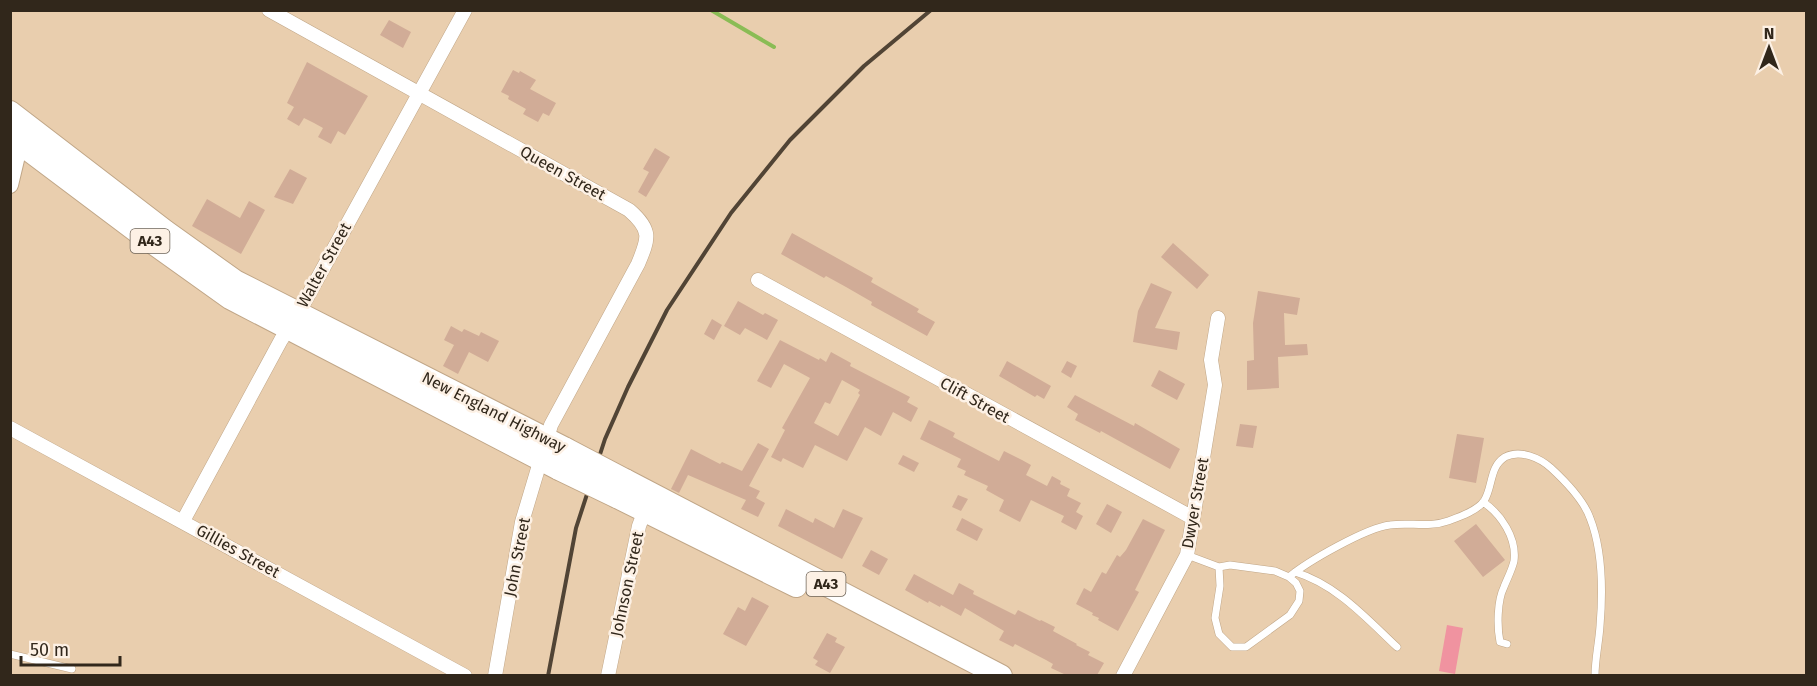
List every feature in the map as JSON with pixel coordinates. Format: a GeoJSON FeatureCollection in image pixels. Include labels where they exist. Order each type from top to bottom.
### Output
{"type":"FeatureCollection","features":[{"type":"Feature","properties":{"kind":"highway","name":"New England Highway"},"geometry":{"type":"LineString","coordinates":[[10,112],[165,231],[292,321]]}},
{"type":"Feature","properties":{"kind":"highway","name":"New England Highway"},"geometry":{"type":"LineString","coordinates":[[15,140],[230,298],[292,321],[648,502],[1000,675]]}},
{"type":"Feature","properties":{"kind":"highway","name":"New England Highway"},"geometry":{"type":"LineString","coordinates":[[648,502],[807,591],[972,675]]}},
{"type":"Feature","properties":{"kind":"street","name":"Queen Street"},"geometry":{"type":"LineString","coordinates":[[269,10],[629,210],[644,224],[646,239],[638,264],[551,425],[553,454]]}},
{"type":"Feature","properties":{"kind":"street","name":"Walter Street"},"geometry":{"type":"LineString","coordinates":[[183,521],[465,10]]}},
{"type":"Feature","properties":{"kind":"street"},"geometry":{"type":"LineString","coordinates":[[10,185],[15,140]]}},
{"type":"Feature","properties":{"kind":"street","name":"Clift Street"},"geometry":{"type":"LineString","coordinates":[[758,280],[1193,519]]}},
{"type":"Feature","properties":{"kind":"street","name":"Dwyer Street"},"geometry":{"type":"LineString","coordinates":[[1123,675],[1186,555],[1215,385],[1211,360],[1218,318]]}},
{"type":"Feature","properties":{"kind":"street","name":"Gillies Street"},"geometry":{"type":"LineString","coordinates":[[10,428],[465,675]]}},
{"type":"Feature","properties":{"kind":"street","name":"John Street"},"geometry":{"type":"LineString","coordinates":[[495,675],[522,522],[553,454]]}},
{"type":"Feature","properties":{"kind":"street","name":"Johnson Street"},"geometry":{"type":"LineString","coordinates":[[608,675],[639,525],[648,502]]}},
{"type":"Feature","properties":{"kind":"lane"},"geometry":{"type":"LineString","coordinates":[[1292,575],[1302,566],[1371,530],[1389,525],[1428,525],[1446,522],[1470,511],[1483,502],[1495,466],[1506,456],[1524,454],[1544,461],[1565,481],[1590,516],[1598,550],[1602,590],[1595,675]]}},
{"type":"Feature","properties":{"kind":"lane"},"geometry":{"type":"LineString","coordinates":[[1483,502],[1496,511],[1510,533],[1514,559],[1508,580],[1502,589],[1497,628],[1500,642],[1507,644]]}},
{"type":"Feature","properties":{"kind":"lane"},"geometry":{"type":"LineString","coordinates":[[1186,555],[1219,567],[1230,565],[1311,577],[1340,594],[1397,648]]}},
{"type":"Feature","properties":{"kind":"lane"},"geometry":{"type":"LineString","coordinates":[[1219,567],[1220,586],[1215,618],[1219,634],[1232,647],[1246,647],[1290,615],[1299,601],[1299,591],[1292,575]]}},
{"type":"Feature","properties":{"kind":"lane"},"geometry":{"type":"LineString","coordinates":[[10,654],[72,669]]}},
{"type":"Feature","properties":{"kind":"shaded area"},"geometry":{"type":"Polygon","coordinates":[[[1447,625],[1463,628],[1455,674],[1439,671],[1447,625]]]}},
{"type":"Feature","properties":{"kind":"building"},"geometry":{"type":"Polygon","coordinates":[[[389,20],[411,32],[403,48],[380,35],[389,20]]]}},
{"type":"Feature","properties":{"kind":"building"},"geometry":{"type":"Polygon","coordinates":[[[307,62],[368,96],[345,135],[338,131],[331,144],[318,137],[323,128],[304,118],[299,126],[287,119],[294,107],[287,103],[307,62]]]}},
{"type":"Feature","properties":{"kind":"building"},"geometry":{"type":"Polygon","coordinates":[[[513,70],[519,73],[520,71],[536,80],[530,89],[556,103],[549,116],[543,113],[538,122],[523,114],[526,109],[508,99],[509,96],[501,92],[513,70]]]}},
{"type":"Feature","properties":{"kind":"building"},"geometry":{"type":"Polygon","coordinates":[[[655,148],[670,157],[646,197],[638,192],[649,172],[643,169],[655,148]]]}},
{"type":"Feature","properties":{"kind":"building"},"geometry":{"type":"Polygon","coordinates":[[[290,169],[307,178],[293,204],[274,197],[290,169]]]}},
{"type":"Feature","properties":{"kind":"building"},"geometry":{"type":"Polygon","coordinates":[[[207,199],[240,218],[249,201],[265,210],[241,254],[192,226],[207,199]]]}},
{"type":"Feature","properties":{"kind":"building"},"geometry":{"type":"Polygon","coordinates":[[[792,233],[873,278],[871,282],[919,309],[917,312],[935,322],[927,336],[871,305],[872,302],[846,287],[826,276],[824,278],[781,254],[792,233]]]}},
{"type":"Feature","properties":{"kind":"building"},"geometry":{"type":"Polygon","coordinates":[[[1173,243],[1209,275],[1197,289],[1161,257],[1173,243]]]}},
{"type":"Feature","properties":{"kind":"building"},"geometry":{"type":"Polygon","coordinates":[[[1151,283],[1172,292],[1155,328],[1180,332],[1177,350],[1133,342],[1138,311],[1151,283]]]}},
{"type":"Feature","properties":{"kind":"building"},"geometry":{"type":"Polygon","coordinates":[[[1258,291],[1300,298],[1297,315],[1284,313],[1285,345],[1307,344],[1308,355],[1278,357],[1279,388],[1247,390],[1247,361],[1254,360],[1253,323],[1258,291]]]}},
{"type":"Feature","properties":{"kind":"building"},"geometry":{"type":"Polygon","coordinates":[[[738,301],[763,315],[765,313],[778,320],[767,340],[745,328],[740,335],[724,326],[738,301]]]}},
{"type":"Feature","properties":{"kind":"building"},"geometry":{"type":"Polygon","coordinates":[[[712,319],[722,325],[714,340],[704,334],[712,319]]]}},
{"type":"Feature","properties":{"kind":"building"},"geometry":{"type":"Polygon","coordinates":[[[451,326],[462,332],[464,329],[479,336],[481,332],[499,341],[488,362],[469,352],[458,374],[443,366],[454,345],[444,340],[451,326]]]}},
{"type":"Feature","properties":{"kind":"building"},"geometry":{"type":"Polygon","coordinates":[[[780,340],[826,362],[831,352],[851,363],[850,366],[910,397],[907,402],[918,408],[911,422],[893,412],[881,436],[865,427],[847,461],[815,445],[803,468],[783,458],[781,462],[771,457],[785,430],[782,428],[810,378],[784,364],[771,388],[757,381],[780,340]],[[842,380],[830,404],[825,402],[814,423],[838,436],[860,395],[858,393],[860,390],[842,380]]]}},
{"type":"Feature","properties":{"kind":"building"},"geometry":{"type":"Polygon","coordinates":[[[1007,361],[1051,386],[1044,399],[1037,395],[1035,397],[999,376],[1007,361]]]}},
{"type":"Feature","properties":{"kind":"building"},"geometry":{"type":"Polygon","coordinates":[[[1067,361],[1077,366],[1071,378],[1061,372],[1067,361]]]}},
{"type":"Feature","properties":{"kind":"building"},"geometry":{"type":"Polygon","coordinates":[[[1159,370],[1185,384],[1177,400],[1151,386],[1159,370]]]}},
{"type":"Feature","properties":{"kind":"building"},"geometry":{"type":"Polygon","coordinates":[[[1075,395],[1134,426],[1135,423],[1180,449],[1170,469],[1101,431],[1100,433],[1075,420],[1078,414],[1067,407],[1075,395]]]}},
{"type":"Feature","properties":{"kind":"building"},"geometry":{"type":"Polygon","coordinates":[[[929,420],[955,433],[953,437],[999,461],[1004,451],[1031,465],[1026,475],[1047,486],[1052,476],[1061,481],[1060,484],[1070,489],[1067,496],[1081,503],[1076,512],[1083,516],[1076,530],[1061,522],[1064,516],[1031,500],[1020,522],[999,511],[1004,500],[986,490],[988,486],[964,475],[966,471],[957,467],[961,459],[920,439],[929,420]]]}},
{"type":"Feature","properties":{"kind":"building"},"geometry":{"type":"Polygon","coordinates":[[[1240,424],[1257,426],[1253,448],[1236,446],[1240,424]]]}},
{"type":"Feature","properties":{"kind":"building"},"geometry":{"type":"Polygon","coordinates":[[[1457,434],[1484,438],[1476,483],[1449,478],[1457,434]]]}},
{"type":"Feature","properties":{"kind":"building"},"geometry":{"type":"Polygon","coordinates":[[[758,443],[769,449],[749,486],[760,491],[756,498],[765,503],[758,517],[741,509],[746,500],[688,475],[679,493],[671,489],[691,449],[720,464],[722,462],[742,471],[758,443]]]}},
{"type":"Feature","properties":{"kind":"building"},"geometry":{"type":"Polygon","coordinates":[[[903,455],[919,463],[914,472],[898,464],[903,455]]]}},
{"type":"Feature","properties":{"kind":"building"},"geometry":{"type":"Polygon","coordinates":[[[958,495],[968,499],[961,511],[952,507],[958,495]]]}},
{"type":"Feature","properties":{"kind":"building"},"geometry":{"type":"Polygon","coordinates":[[[1107,504],[1122,512],[1111,533],[1096,524],[1107,504]]]}},
{"type":"Feature","properties":{"kind":"building"},"geometry":{"type":"Polygon","coordinates":[[[786,509],[813,523],[815,518],[834,528],[843,509],[863,518],[842,559],[778,526],[786,509]]]}},
{"type":"Feature","properties":{"kind":"building"},"geometry":{"type":"Polygon","coordinates":[[[962,518],[983,529],[977,541],[956,530],[962,518]]]}},
{"type":"Feature","properties":{"kind":"building"},"geometry":{"type":"Polygon","coordinates":[[[1143,519],[1165,530],[1135,590],[1139,592],[1118,631],[1076,604],[1084,588],[1091,592],[1102,572],[1106,574],[1117,555],[1120,557],[1126,550],[1143,519]]]}},
{"type":"Feature","properties":{"kind":"building"},"geometry":{"type":"Polygon","coordinates":[[[1476,524],[1505,560],[1483,577],[1454,541],[1476,524]]]}},
{"type":"Feature","properties":{"kind":"building"},"geometry":{"type":"Polygon","coordinates":[[[871,550],[888,559],[879,575],[862,566],[871,550]]]}},
{"type":"Feature","properties":{"kind":"building"},"geometry":{"type":"Polygon","coordinates":[[[914,574],[953,595],[959,583],[974,591],[973,594],[1015,615],[1018,610],[1041,620],[1055,627],[1053,631],[1090,652],[1088,655],[1104,663],[1097,675],[1066,675],[1051,668],[1053,664],[1046,660],[1015,644],[1013,647],[999,640],[1004,631],[965,608],[961,616],[941,605],[940,607],[929,601],[928,603],[905,590],[914,574]]]}},
{"type":"Feature","properties":{"kind":"building"},"geometry":{"type":"Polygon","coordinates":[[[752,597],[769,606],[746,646],[723,634],[738,607],[745,611],[752,597]]]}},
{"type":"Feature","properties":{"kind":"building"},"geometry":{"type":"Polygon","coordinates":[[[827,633],[837,638],[835,642],[845,647],[830,673],[815,665],[818,661],[813,658],[827,633]]]}},
{"type":"Feature","properties":{"kind":"waterway"},"geometry":{"type":"LineString","coordinates":[[711,10],[774,47]]}},
{"type":"Feature","properties":{"kind":"railway"},"geometry":{"type":"LineString","coordinates":[[548,676],[576,528],[605,439],[667,310],[731,213],[790,140],[864,66],[931,10]]}}]}
